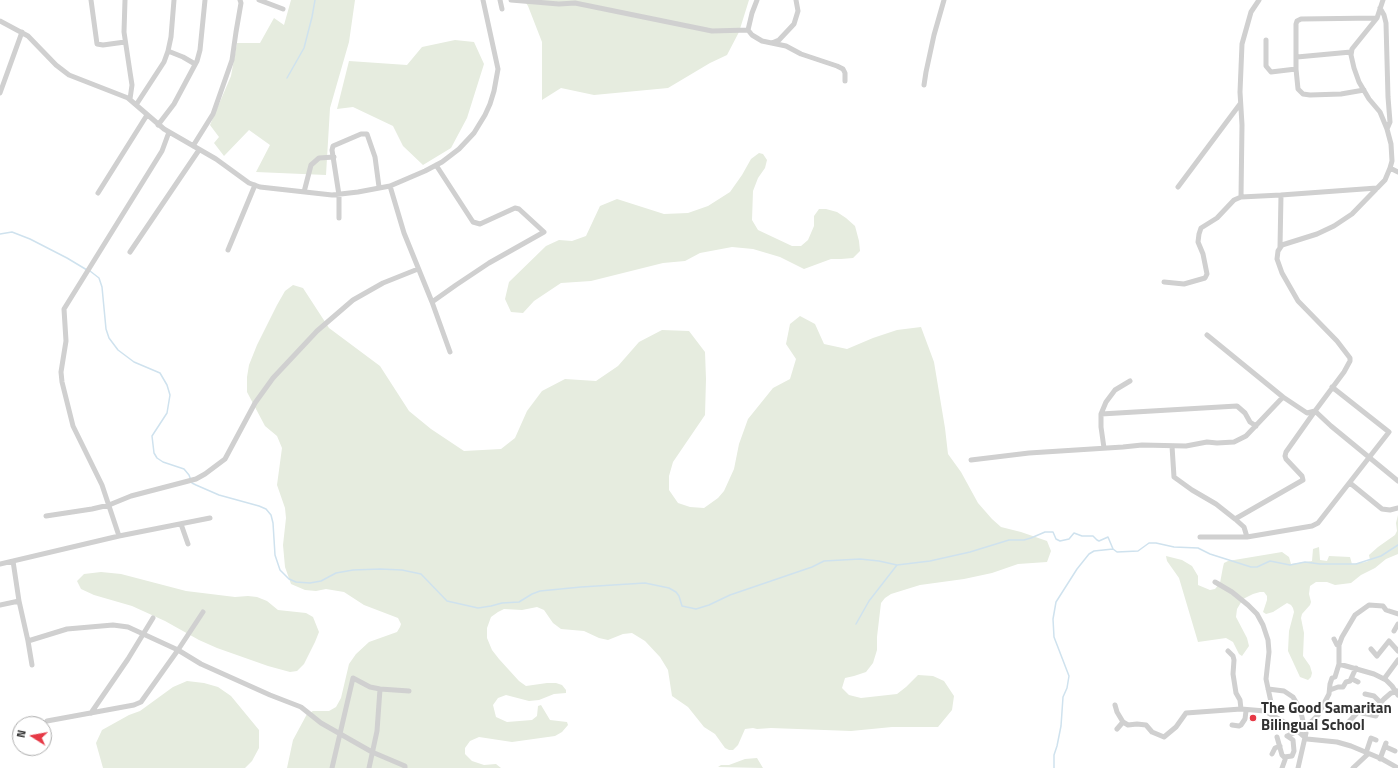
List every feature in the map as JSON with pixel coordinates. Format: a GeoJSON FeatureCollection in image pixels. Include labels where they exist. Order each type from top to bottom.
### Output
{"type":"FeatureCollection","features":[{"type":"Feature","properties":{"kind":"street"},"geometry":{"type":"LineString","coordinates":[[91,0],[98,44],[103,45],[125,42]]}},
{"type":"Feature","properties":{"kind":"street"},"geometry":{"type":"LineString","coordinates":[[125,0],[125,42],[131,78],[130,99]]}},
{"type":"Feature","properties":{"kind":"street"},"geometry":{"type":"LineString","coordinates":[[136,105],[164,62],[168,51],[174,0]]}},
{"type":"Feature","properties":{"kind":"street"},"geometry":{"type":"LineString","coordinates":[[158,125],[174,104],[196,64],[200,50],[206,0]]}},
{"type":"Feature","properties":{"kind":"street"},"geometry":{"type":"LineString","coordinates":[[193,146],[213,114],[232,60],[242,3],[240,0]]}},
{"type":"Feature","properties":{"kind":"street"},"geometry":{"type":"LineString","coordinates":[[259,0],[283,9]]}},
{"type":"Feature","properties":{"kind":"street"},"geometry":{"type":"LineString","coordinates":[[0,21],[22,32],[33,40],[56,65],[69,75],[130,99],[158,125],[221,163],[244,181],[255,186],[326,195],[339,195],[390,186],[436,165],[459,149],[474,133],[485,115],[494,91],[498,69],[483,0]]}},
{"type":"Feature","properties":{"kind":"street"},"geometry":{"type":"LineString","coordinates":[[500,0],[502,9]]}},
{"type":"Feature","properties":{"kind":"street"},"geometry":{"type":"LineString","coordinates":[[511,0],[575,4],[712,31],[748,30]]}},
{"type":"Feature","properties":{"kind":"street"},"geometry":{"type":"LineString","coordinates":[[748,30],[757,0]]}},
{"type":"Feature","properties":{"kind":"street"},"geometry":{"type":"LineString","coordinates":[[772,43],[779,40],[794,24],[798,11],[796,0]]}},
{"type":"Feature","properties":{"kind":"street"},"geometry":{"type":"LineString","coordinates":[[924,85],[934,35],[944,0]]}},
{"type":"Feature","properties":{"kind":"street"},"geometry":{"type":"LineString","coordinates":[[1241,197],[1242,125],[1240,104],[1242,44],[1251,12],[1259,0]]}},
{"type":"Feature","properties":{"kind":"street"},"geometry":{"type":"LineString","coordinates":[[1297,57],[1351,52],[1377,18],[1382,0]]}},
{"type":"Feature","properties":{"kind":"street"},"geometry":{"type":"LineString","coordinates":[[1380,8],[1386,23],[1390,122],[1387,129]]}},
{"type":"Feature","properties":{"kind":"street"},"geometry":{"type":"LineString","coordinates":[[1364,90],[1341,94],[1303,94],[1298,89],[1296,69],[1296,24],[1301,18],[1377,18]]}},
{"type":"Feature","properties":{"kind":"street"},"geometry":{"type":"LineString","coordinates":[[748,30],[752,35],[762,41],[786,46],[801,54],[843,69],[845,73],[845,81]]}},
{"type":"Feature","properties":{"kind":"street"},"geometry":{"type":"LineString","coordinates":[[0,93],[22,32]]}},
{"type":"Feature","properties":{"kind":"street"},"geometry":{"type":"LineString","coordinates":[[1266,40],[1266,66],[1271,72],[1296,69]]}},
{"type":"Feature","properties":{"kind":"street"},"geometry":{"type":"LineString","coordinates":[[168,51],[178,54],[196,64]]}},
{"type":"Feature","properties":{"kind":"street"},"geometry":{"type":"LineString","coordinates":[[1280,247],[1296,240],[1317,234],[1334,226],[1352,214],[1385,180],[1390,168],[1392,161],[1391,144],[1387,129],[1380,112],[1364,90],[1354,68],[1351,52]]}},
{"type":"Feature","properties":{"kind":"street"},"geometry":{"type":"LineString","coordinates":[[1178,187],[1240,104]]}},
{"type":"Feature","properties":{"kind":"street"},"geometry":{"type":"LineString","coordinates":[[98,193],[147,115]]}},
{"type":"Feature","properties":{"kind":"street"},"geometry":{"type":"LineString","coordinates":[[120,536],[102,485],[73,426],[65,395],[61,372],[66,341],[64,309],[162,151],[169,132]]}},
{"type":"Feature","properties":{"kind":"street"},"geometry":{"type":"LineString","coordinates":[[339,218],[339,195],[332,150],[333,146],[361,134],[367,134],[375,157],[379,187]]}},
{"type":"Feature","properties":{"kind":"street"},"geometry":{"type":"LineString","coordinates":[[130,252],[199,150]]}},
{"type":"Feature","properties":{"kind":"street"},"geometry":{"type":"LineString","coordinates":[[304,192],[311,165],[319,158],[334,157]]}},
{"type":"Feature","properties":{"kind":"street"},"geometry":{"type":"LineString","coordinates":[[432,302],[489,263],[544,232],[515,208],[480,224],[473,222],[436,165]]}},
{"type":"Feature","properties":{"kind":"street"},"geometry":{"type":"LineString","coordinates":[[1390,168],[1398,172]]}},
{"type":"Feature","properties":{"kind":"street"},"geometry":{"type":"LineString","coordinates":[[228,250],[255,186]]}},
{"type":"Feature","properties":{"kind":"street"},"geometry":{"type":"LineString","coordinates":[[390,186],[404,233],[432,302],[450,352]]}},
{"type":"Feature","properties":{"kind":"street"},"geometry":{"type":"LineString","coordinates":[[1164,282],[1184,284],[1205,278],[1207,274],[1206,267],[1198,238],[1201,228],[1217,218],[1234,200],[1241,197],[1377,188]]}},
{"type":"Feature","properties":{"kind":"street"},"geometry":{"type":"LineString","coordinates":[[1235,519],[1303,480],[1302,476],[1286,459],[1286,452],[1348,366],[1350,361],[1350,358],[1337,341],[1298,301],[1282,273],[1277,255],[1280,247],[1280,195]]}},
{"type":"Feature","properties":{"kind":"street"},"geometry":{"type":"LineString","coordinates":[[46,516],[109,505],[131,496],[196,479],[205,474],[225,459],[255,403],[272,378],[317,331],[353,300],[383,283],[418,269]]}},
{"type":"Feature","properties":{"kind":"street"},"geometry":{"type":"LineString","coordinates":[[1207,335],[1283,397],[1307,413],[1315,411]]}},
{"type":"Feature","properties":{"kind":"street"},"geometry":{"type":"LineString","coordinates":[[1104,448],[1101,414],[1106,402],[1115,390],[1130,381]]}},
{"type":"Feature","properties":{"kind":"street"},"geometry":{"type":"LineString","coordinates":[[1200,537],[1247,537],[1315,525],[1318,523],[1388,434],[1388,431],[1332,387]]}},
{"type":"Feature","properties":{"kind":"street"},"geometry":{"type":"LineString","coordinates":[[972,460],[1028,453],[1142,445],[1186,446],[1207,442],[1234,442],[1246,436],[1283,397]]}},
{"type":"Feature","properties":{"kind":"street"},"geometry":{"type":"LineString","coordinates":[[1101,414],[1237,406],[1245,413],[1250,422],[1256,426]]}},
{"type":"Feature","properties":{"kind":"street"},"geometry":{"type":"LineString","coordinates":[[1315,411],[1398,481]]}},
{"type":"Feature","properties":{"kind":"street"},"geometry":{"type":"LineString","coordinates":[[1172,446],[1174,477],[1192,490],[1216,504],[1235,519],[1244,527],[1247,537]]}},
{"type":"Feature","properties":{"kind":"street"},"geometry":{"type":"LineString","coordinates":[[1350,483],[1382,509],[1390,510],[1398,508]]}},
{"type":"Feature","properties":{"kind":"street"},"geometry":{"type":"LineString","coordinates":[[0,564],[120,536],[210,518]]}},
{"type":"Feature","properties":{"kind":"street"},"geometry":{"type":"LineString","coordinates":[[181,524],[188,544]]}},
{"type":"Feature","properties":{"kind":"street"},"geometry":{"type":"LineString","coordinates":[[13,561],[19,601],[32,665]]}},
{"type":"Feature","properties":{"kind":"street"},"geometry":{"type":"LineString","coordinates":[[1215,582],[1232,592],[1257,614],[1263,624],[1268,640],[1269,652],[1266,679],[1272,700],[1274,716]]}},
{"type":"Feature","properties":{"kind":"street"},"geometry":{"type":"LineString","coordinates":[[0,605],[19,601]]}},
{"type":"Feature","properties":{"kind":"street"},"geometry":{"type":"LineString","coordinates":[[1305,728],[1318,715],[1329,694],[1330,684],[1332,678],[1335,677],[1339,664],[1342,637],[1355,615],[1369,605],[1383,606],[1386,610],[1398,614]]}},
{"type":"Feature","properties":{"kind":"street"},"geometry":{"type":"LineString","coordinates":[[52,720],[134,705],[141,702],[203,612]]}},
{"type":"Feature","properties":{"kind":"street"},"geometry":{"type":"LineString","coordinates":[[91,713],[153,618]]}},
{"type":"Feature","properties":{"kind":"street"},"geometry":{"type":"LineString","coordinates":[[1394,631],[1398,624]]}},
{"type":"Feature","properties":{"kind":"street"},"geometry":{"type":"LineString","coordinates":[[28,641],[67,629],[120,625],[178,650],[201,664],[270,695],[301,706],[321,723],[372,752],[405,766],[405,768]]}},
{"type":"Feature","properties":{"kind":"street"},"geometry":{"type":"LineString","coordinates":[[1334,639],[1337,645],[1340,645]]}},
{"type":"Feature","properties":{"kind":"street"},"geometry":{"type":"LineString","coordinates":[[1371,649],[1377,656],[1389,642],[1398,651]]}},
{"type":"Feature","properties":{"kind":"street"},"geometry":{"type":"LineString","coordinates":[[1228,651],[1233,656],[1233,674],[1236,692],[1240,700],[1245,719],[1241,725],[1232,725]]}},
{"type":"Feature","properties":{"kind":"street"},"geometry":{"type":"LineString","coordinates":[[1384,679],[1398,660]]}},
{"type":"Feature","properties":{"kind":"street"},"geometry":{"type":"LineString","coordinates":[[1339,664],[1374,674],[1389,682],[1397,693],[1388,695],[1381,702],[1376,716],[1358,712],[1343,728]]}},
{"type":"Feature","properties":{"kind":"street"},"geometry":{"type":"LineString","coordinates":[[1330,690],[1343,687],[1346,682],[1350,682],[1356,668]]}},
{"type":"Feature","properties":{"kind":"street"},"geometry":{"type":"LineString","coordinates":[[332,768],[353,678],[370,687],[409,691]]}},
{"type":"Feature","properties":{"kind":"street"},"geometry":{"type":"LineString","coordinates":[[1352,679],[1358,682]]}},
{"type":"Feature","properties":{"kind":"street"},"geometry":{"type":"LineString","coordinates":[[369,768],[377,731],[380,689]]}},
{"type":"Feature","properties":{"kind":"street"},"geometry":{"type":"LineString","coordinates":[[1268,689],[1284,691],[1292,697],[1300,709],[1305,728],[1305,738],[1298,768]]}},
{"type":"Feature","properties":{"kind":"street"},"geometry":{"type":"LineString","coordinates":[[1366,694],[1374,696],[1387,709]]}},
{"type":"Feature","properties":{"kind":"street"},"geometry":{"type":"LineString","coordinates":[[1115,705],[1123,722],[1128,725],[1146,724],[1152,732],[1164,737],[1176,728],[1186,713],[1243,710],[1265,711],[1298,731],[1305,738],[1311,741],[1337,742],[1351,746],[1398,768]]}},
{"type":"Feature","properties":{"kind":"street"},"geometry":{"type":"LineString","coordinates":[[1117,729],[1123,722]]}},
{"type":"Feature","properties":{"kind":"street"},"geometry":{"type":"LineString","coordinates":[[1277,737],[1282,755],[1286,757],[1292,756],[1294,751],[1292,740],[1287,736],[1298,731]]}},
{"type":"Feature","properties":{"kind":"street"},"geometry":{"type":"LineString","coordinates":[[1353,768],[1367,754],[1371,738],[1376,740]]}},
{"type":"Feature","properties":{"kind":"street"},"geometry":{"type":"LineString","coordinates":[[1380,759],[1386,745],[1395,751]]}},
{"type":"Feature","properties":{"kind":"street"},"geometry":{"type":"LineString","coordinates":[[1272,754],[1275,748],[1280,746]]}},
{"type":"Feature","properties":{"kind":"street"},"geometry":{"type":"LineString","coordinates":[[1282,768],[1286,757]]}},
{"type":"Feature","properties":{"kind":"shaded area"},"geometry":{"type":"Polygon","coordinates":[[[291,0],[355,0],[349,42],[330,108],[326,175],[256,172],[270,145],[249,130],[224,156],[214,143],[219,137],[210,125],[231,76],[237,43],[260,43],[274,18],[284,25],[291,0]]]}},
{"type":"Feature","properties":{"kind":"shaded area"},"geometry":{"type":"Polygon","coordinates":[[[524,0],[749,0],[739,32],[727,55],[710,63],[668,88],[594,95],[561,88],[542,100],[542,42],[528,6],[524,0]]]}},
{"type":"Feature","properties":{"kind":"shaded area"},"geometry":{"type":"Polygon","coordinates":[[[455,40],[474,42],[484,64],[467,118],[451,148],[423,165],[403,146],[393,126],[353,107],[337,109],[349,61],[407,65],[422,47],[455,40]]]}},
{"type":"Feature","properties":{"kind":"shaded area"},"geometry":{"type":"Polygon","coordinates":[[[759,153],[763,154],[767,160],[765,168],[758,178],[753,191],[752,220],[758,230],[792,246],[801,246],[808,240],[814,226],[814,216],[819,209],[837,212],[855,226],[860,251],[853,258],[831,259],[804,269],[780,257],[753,249],[732,247],[700,253],[685,261],[663,263],[591,281],[561,283],[534,301],[523,313],[511,312],[505,299],[509,282],[546,246],[559,240],[572,241],[586,236],[600,206],[617,199],[664,214],[688,213],[708,206],[730,192],[751,159],[759,153]]]}},
{"type":"Feature","properties":{"kind":"shaded area"},"geometry":{"type":"Polygon","coordinates":[[[293,285],[303,288],[329,328],[380,366],[409,411],[431,429],[464,451],[501,449],[515,438],[527,411],[542,391],[565,379],[596,381],[618,366],[639,342],[662,330],[689,331],[705,352],[705,415],[673,462],[669,476],[669,490],[678,503],[690,507],[704,508],[718,498],[724,491],[734,469],[739,444],[748,419],[773,388],[790,379],[796,359],[786,344],[790,324],[800,316],[815,324],[824,344],[847,349],[897,330],[921,327],[934,362],[948,454],[961,472],[978,503],[992,519],[1001,527],[1047,541],[1051,551],[1047,562],[1018,564],[992,573],[964,579],[920,585],[891,594],[881,603],[877,650],[873,663],[866,672],[845,678],[842,688],[849,695],[861,698],[897,694],[918,675],[933,676],[944,681],[954,696],[952,710],[938,727],[892,727],[851,731],[753,728],[745,729],[738,745],[733,750],[729,750],[725,748],[715,734],[704,727],[688,707],[672,696],[668,670],[660,657],[645,641],[632,633],[623,634],[608,640],[599,638],[584,631],[561,629],[553,623],[544,610],[537,607],[522,610],[504,609],[491,617],[487,628],[487,638],[492,650],[519,681],[526,686],[556,683],[562,685],[566,690],[566,693],[554,694],[539,700],[529,701],[506,695],[498,698],[493,705],[496,717],[507,722],[532,720],[537,716],[538,706],[541,705],[550,720],[567,722],[568,725],[562,732],[555,736],[512,742],[479,737],[470,741],[465,748],[465,754],[472,761],[484,765],[496,764],[501,768],[287,768],[293,740],[307,714],[313,711],[329,711],[336,707],[341,698],[349,664],[356,654],[369,642],[397,632],[401,624],[398,618],[364,605],[344,592],[326,589],[316,591],[305,590],[291,584],[285,567],[283,545],[286,518],[285,508],[277,485],[282,448],[277,436],[265,426],[247,392],[247,377],[249,365],[257,345],[277,305],[285,291],[293,285]]]}},
{"type":"Feature","properties":{"kind":"shaded area"},"geometry":{"type":"Polygon","coordinates":[[[1398,515],[1398,554],[1386,559],[1375,568],[1361,575],[1351,583],[1335,585],[1327,582],[1316,582],[1310,586],[1309,594],[1311,602],[1302,614],[1301,618],[1304,633],[1303,656],[1310,666],[1312,673],[1308,680],[1300,677],[1288,651],[1289,631],[1294,612],[1293,608],[1287,603],[1273,612],[1266,614],[1263,612],[1267,600],[1267,596],[1264,592],[1253,594],[1243,599],[1237,609],[1236,617],[1247,638],[1249,646],[1242,656],[1239,654],[1233,642],[1226,638],[1198,642],[1179,578],[1167,561],[1166,556],[1182,560],[1192,566],[1198,576],[1198,585],[1210,590],[1215,589],[1220,583],[1224,563],[1228,561],[1282,552],[1289,557],[1291,564],[1312,561],[1313,549],[1319,547],[1320,560],[1327,561],[1329,556],[1350,557],[1352,564],[1366,562],[1370,560],[1369,555],[1395,535],[1397,531],[1396,523],[1398,515]]]}},
{"type":"Feature","properties":{"kind":"shaded area"},"geometry":{"type":"Polygon","coordinates":[[[101,572],[121,574],[186,591],[235,597],[257,597],[267,601],[278,610],[306,613],[313,617],[319,632],[304,664],[297,671],[290,672],[268,666],[217,648],[132,606],[94,595],[81,589],[77,581],[84,574],[101,572]]]}},
{"type":"Feature","properties":{"kind":"shaded area"},"geometry":{"type":"Polygon","coordinates":[[[187,681],[204,683],[218,687],[231,696],[259,730],[259,748],[252,761],[245,768],[103,768],[96,743],[102,730],[129,715],[140,711],[173,687],[187,681]]]}},
{"type":"Feature","properties":{"kind":"shaded area"},"geometry":{"type":"Polygon","coordinates":[[[757,758],[763,768],[718,767],[721,765],[729,765],[745,759],[757,758]]]}},
{"type":"Feature","properties":{"kind":"waterway"},"geometry":{"type":"LineString","coordinates":[[287,78],[304,48],[315,0]]}},
{"type":"Feature","properties":{"kind":"waterway"},"geometry":{"type":"LineString","coordinates":[[0,234],[12,232],[30,239],[87,270]]}},
{"type":"Feature","properties":{"kind":"waterway"},"geometry":{"type":"LineString","coordinates":[[90,271],[99,278],[102,287],[106,329],[109,338],[118,350],[134,362],[160,373],[167,385],[170,395],[167,413],[152,436],[154,453],[157,458],[163,462],[184,469],[189,475],[192,483],[196,485],[219,495],[266,509],[271,515],[273,523],[275,555],[280,570],[289,579],[296,582],[310,583],[321,581],[336,573],[353,570],[402,570],[421,574],[447,601],[478,608],[502,603],[519,602],[540,591],[645,583],[669,588],[676,592],[679,596],[682,606],[696,609],[709,605],[730,595],[812,567],[824,561],[860,559],[897,565],[930,561],[970,552],[1009,540],[1024,540],[1045,532],[1053,532],[1056,539],[1060,541],[1069,539],[1074,533],[1082,536],[1093,536],[1099,541],[1108,537],[1113,549],[1117,552],[1138,551],[1149,543],[1174,547],[1198,548],[1210,554],[1251,567],[1257,567],[1270,561],[1290,565],[1305,562],[1320,564],[1356,564],[1381,556],[1398,545]]}},
{"type":"Feature","properties":{"kind":"waterway"},"geometry":{"type":"LineString","coordinates":[[1054,768],[1054,755],[1061,726],[1063,697],[1067,688],[1069,676],[1054,637],[1053,619],[1056,602],[1077,569],[1089,554],[1094,551],[1113,549]]}},
{"type":"Feature","properties":{"kind":"waterway"},"geometry":{"type":"LineString","coordinates":[[856,624],[869,601],[897,565]]}},
{"type":"Feature","properties":{"kind":"place","name":"The Good Samaritan Bilingual School"},"geometry":{"type":"Point","coordinates":[1253,718]}}]}
